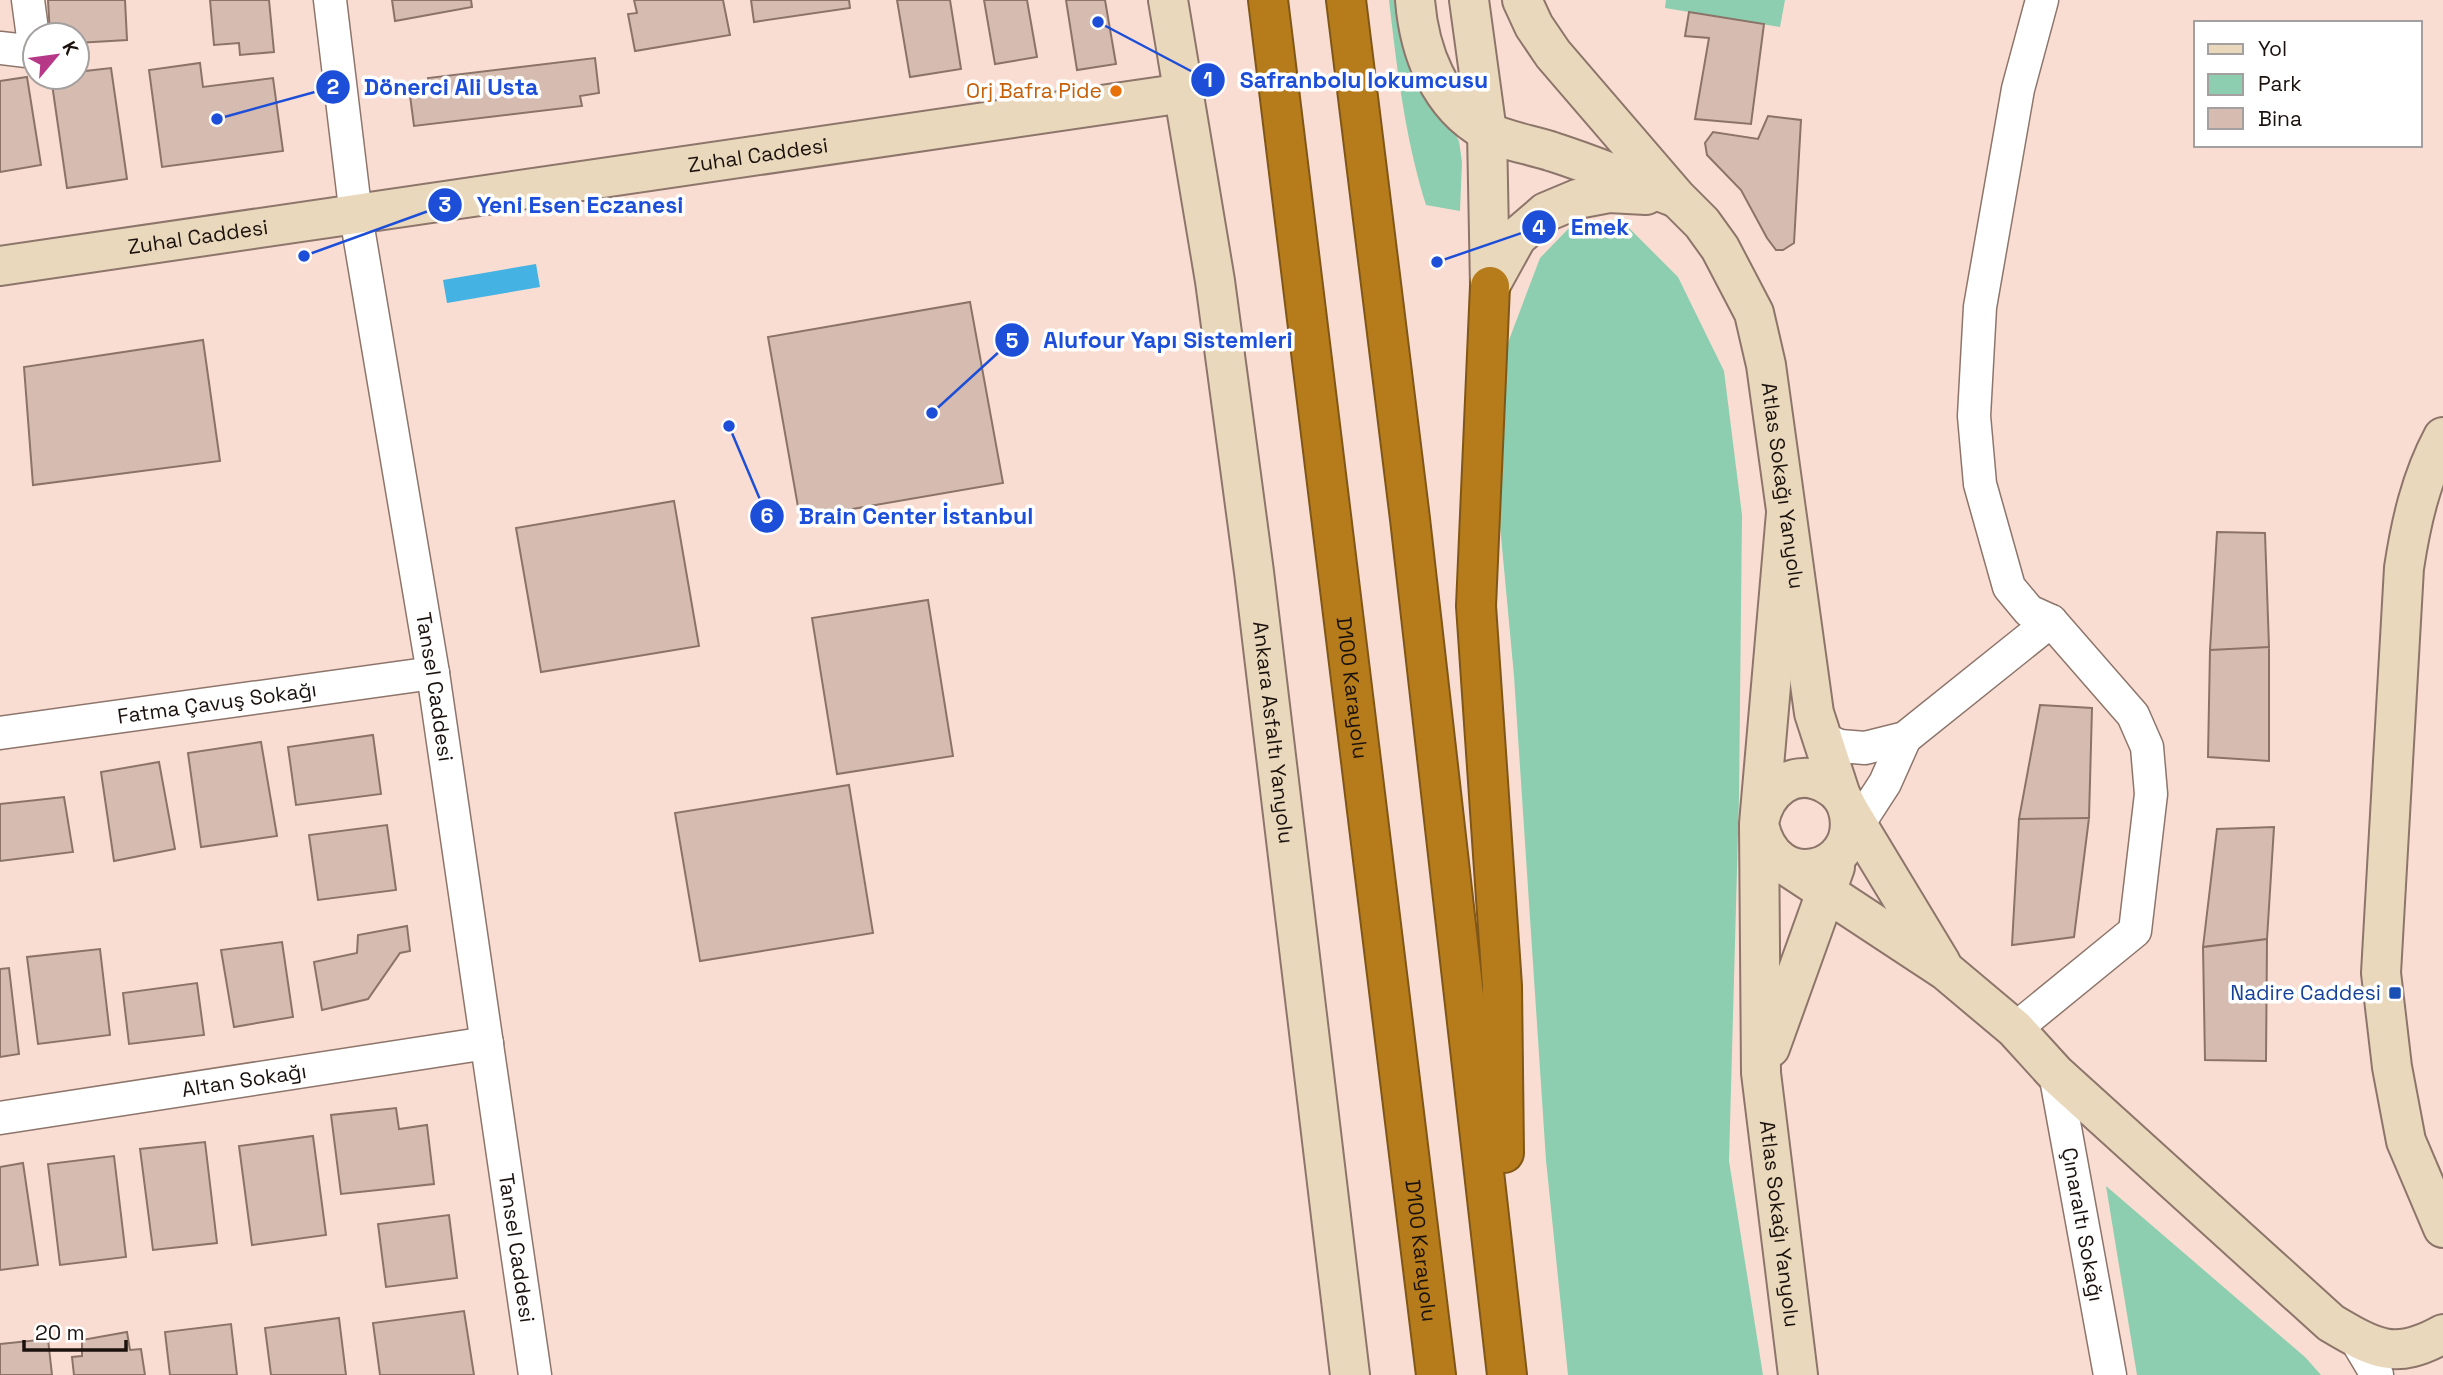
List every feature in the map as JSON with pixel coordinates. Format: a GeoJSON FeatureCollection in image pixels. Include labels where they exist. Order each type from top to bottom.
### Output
{"type":"FeatureCollection","features":[{"type":"Feature","properties":{"kind":"highway","name":"D100 Karayolu"},"geometry":{"type":"LineString","coordinates":[[1268,0],[1436,1375]]}},
{"type":"Feature","properties":{"kind":"highway"},"geometry":{"type":"LineString","coordinates":[[1346,0],[1410,519],[1507,1368]]}},
{"type":"Feature","properties":{"kind":"highway"},"geometry":{"type":"LineString","coordinates":[[1490,286],[1476,606],[1502,986],[1507,1368]]}},
{"type":"Feature","properties":{"kind":"main road","name":"Ankara Asfaltı Yanyolu"},"geometry":{"type":"LineString","coordinates":[[1168,0],[1215,281],[1254,572],[1350,1375]]}},
{"type":"Feature","properties":{"kind":"main road"},"geometry":{"type":"LineString","coordinates":[[1415,0],[1424,52],[1440,87],[1457,109],[1487,132],[1554,152],[1676,197]]}},
{"type":"Feature","properties":{"kind":"main road"},"geometry":{"type":"LineString","coordinates":[[1469,0],[1487,132],[1490,286]]}},
{"type":"Feature","properties":{"kind":"main road","name":"Atlas Sokağı Yanyolu"},"geometry":{"type":"LineString","coordinates":[[1522,0],[1534,26],[1553,54],[1676,197],[1702,223],[1720,248],[1754,313],[1766,365],[1814,713],[1847,821],[1826,892],[1761,1073]]}},
{"type":"Feature","properties":{"kind":"main road","name":"Zuhal Caddesi"},"geometry":{"type":"LineString","coordinates":[[0,266],[1184,93]]}},
{"type":"Feature","properties":{"kind":"main road"},"geometry":{"type":"LineString","coordinates":[[1490,286],[1517,237],[1546,212],[1577,199],[1609,193],[1676,197]]}},
{"type":"Feature","properties":{"kind":"main road"},"geometry":{"type":"LineString","coordinates":[[2443,437],[2420,492],[2410,526],[2404,568],[2381,973],[2392,1067],[2406,1141],[2443,1228]]}},
{"type":"Feature","properties":{"kind":"main road","name":"Atlas Sokağı Yanyolu"},"geometry":{"type":"LineString","coordinates":[[1786,513],[1759,824],[1761,1073],[1798,1375]]}},
{"type":"Feature","properties":{"kind":"main road"},"geometry":{"type":"LineString","coordinates":[[1946,971],[1847,821],[1831,786],[1804,778],[1790,780],[1777,787],[1761,810],[1759,824],[1762,840],[1770,853],[1946,971],[2015,1029],[2055,1073],[2331,1323],[2371,1346],[2398,1351],[2423,1346],[2443,1335]]}},
{"type":"Feature","properties":{"kind":"main road"},"geometry":{"type":"LineString","coordinates":[[1782,863],[1797,869],[1828,863],[1847,821]]}},
{"type":"Feature","properties":{"kind":"street"},"geometry":{"type":"LineString","coordinates":[[0,48],[35,52],[28,0]]}},
{"type":"Feature","properties":{"kind":"street","name":"Tansel Caddesi"},"geometry":{"type":"LineString","coordinates":[[330,0],[356,216],[433,673],[535,1375]]}},
{"type":"Feature","properties":{"kind":"street"},"geometry":{"type":"LineString","coordinates":[[2015,1029],[2135,932],[2151,794],[2147,747],[2133,715],[2051,621],[2029,611],[2009,587],[1980,484],[1974,416],[1980,307],[2018,89],[2042,0]]}},
{"type":"Feature","properties":{"kind":"street"},"geometry":{"type":"LineString","coordinates":[[1821,738],[1840,746],[1865,748],[1905,738],[2051,621]]}},
{"type":"Feature","properties":{"kind":"street","name":"Fatma Çavuş Sokağı"},"geometry":{"type":"LineString","coordinates":[[0,733],[433,673]]}},
{"type":"Feature","properties":{"kind":"street"},"geometry":{"type":"LineString","coordinates":[[1847,821],[1885,783],[1905,738]]}},
{"type":"Feature","properties":{"kind":"street","name":"Altan Sokağı"},"geometry":{"type":"LineString","coordinates":[[0,1118],[487,1044]]}},
{"type":"Feature","properties":{"kind":"street","name":"Çınaraltı Sokağı"},"geometry":{"type":"LineString","coordinates":[[2055,1073],[2110,1375]]}},
{"type":"Feature","properties":{"kind":"street"},"geometry":{"type":"LineString","coordinates":[[2356,1338],[2376,1375]]}},
{"type":"Feature","properties":{"kind":"green space"},"geometry":{"type":"Polygon","coordinates":[[[1389,0],[1400,0],[1432,94],[1459,141],[1462,162],[1460,211],[1426,205],[1407,129],[1389,0]]]}},
{"type":"Feature","properties":{"kind":"green space"},"geometry":{"type":"Polygon","coordinates":[[[1666,0],[1785,0],[1780,27],[1665,8],[1666,0]]]}},
{"type":"Feature","properties":{"kind":"green space"},"geometry":{"type":"Polygon","coordinates":[[[1620,219],[1678,277],[1724,371],[1742,515],[1739,797],[1729,1161],[1763,1375],[1568,1375],[1546,1160],[1514,676],[1500,525],[1506,348],[1540,258],[1572,225],[1620,219]]]}},
{"type":"Feature","properties":{"kind":"green space"},"geometry":{"type":"Polygon","coordinates":[[[2106,1186],[2305,1357],[2321,1375],[2137,1375],[2106,1186]]]}},
{"type":"Feature","properties":{"kind":"water"},"geometry":{"type":"Polygon","coordinates":[[[536,264],[540,287],[447,303],[443,280],[536,264]]]}},
{"type":"Feature","properties":{"kind":"building"},"geometry":{"type":"Polygon","coordinates":[[[48,0],[125,0],[127,40],[91,42],[91,21],[49,21],[48,0]]]}},
{"type":"Feature","properties":{"kind":"building"},"geometry":{"type":"Polygon","coordinates":[[[210,0],[269,0],[274,52],[240,55],[239,43],[214,45],[210,0]]]}},
{"type":"Feature","properties":{"kind":"building"},"geometry":{"type":"Polygon","coordinates":[[[392,0],[471,0],[472,7],[395,21],[392,0]]]}},
{"type":"Feature","properties":{"kind":"building"},"geometry":{"type":"Polygon","coordinates":[[[634,0],[723,0],[730,35],[635,51],[628,14],[637,13],[634,0]]]}},
{"type":"Feature","properties":{"kind":"building"},"geometry":{"type":"Polygon","coordinates":[[[751,0],[849,0],[850,8],[754,22],[751,0]]]}},
{"type":"Feature","properties":{"kind":"building"},"geometry":{"type":"Polygon","coordinates":[[[897,0],[950,0],[961,69],[910,77],[897,0]]]}},
{"type":"Feature","properties":{"kind":"building"},"geometry":{"type":"Polygon","coordinates":[[[984,0],[1027,0],[1037,57],[995,64],[984,0]]]}},
{"type":"Feature","properties":{"kind":"building"},"geometry":{"type":"Polygon","coordinates":[[[1066,0],[1105,0],[1116,64],[1077,70],[1066,0]]]}},
{"type":"Feature","properties":{"kind":"building"},"geometry":{"type":"Polygon","coordinates":[[[1689,12],[1764,24],[1751,124],[1695,119],[1709,38],[1685,36],[1689,12]]]}},
{"type":"Feature","properties":{"kind":"building"},"geometry":{"type":"Polygon","coordinates":[[[595,58],[599,93],[580,96],[582,106],[414,126],[409,88],[429,86],[428,78],[595,58]]]}},
{"type":"Feature","properties":{"kind":"building"},"geometry":{"type":"Polygon","coordinates":[[[200,63],[203,87],[273,78],[283,151],[162,167],[149,70],[200,63]]]}},
{"type":"Feature","properties":{"kind":"building"},"geometry":{"type":"Polygon","coordinates":[[[111,68],[127,179],[67,188],[53,91],[91,91],[91,70],[111,68]]]}},
{"type":"Feature","properties":{"kind":"building"},"geometry":{"type":"Polygon","coordinates":[[[21,78],[21,91],[29,91],[41,165],[0,172],[0,81],[21,78]]]}},
{"type":"Feature","properties":{"kind":"building"},"geometry":{"type":"Polygon","coordinates":[[[1768,116],[1801,120],[1794,243],[1783,250],[1776,250],[1767,238],[1741,190],[1707,155],[1705,143],[1713,132],[1758,139],[1768,116]]]}},
{"type":"Feature","properties":{"kind":"building"},"geometry":{"type":"Polygon","coordinates":[[[970,302],[1003,483],[800,518],[768,337],[970,302]]]}},
{"type":"Feature","properties":{"kind":"building"},"geometry":{"type":"Polygon","coordinates":[[[203,340],[220,461],[33,485],[24,367],[203,340]]]}},
{"type":"Feature","properties":{"kind":"building"},"geometry":{"type":"Polygon","coordinates":[[[674,501],[699,646],[541,672],[516,528],[674,501]]]}},
{"type":"Feature","properties":{"kind":"building"},"geometry":{"type":"Polygon","coordinates":[[[2217,532],[2265,533],[2269,647],[2210,650],[2217,532]]]}},
{"type":"Feature","properties":{"kind":"building"},"geometry":{"type":"Polygon","coordinates":[[[928,600],[953,756],[837,774],[812,618],[928,600]]]}},
{"type":"Feature","properties":{"kind":"building"},"geometry":{"type":"Polygon","coordinates":[[[2269,647],[2269,761],[2208,757],[2210,650],[2269,647]]]}},
{"type":"Feature","properties":{"kind":"building"},"geometry":{"type":"Polygon","coordinates":[[[2040,705],[2092,708],[2089,818],[2019,819],[2040,705]]]}},
{"type":"Feature","properties":{"kind":"building"},"geometry":{"type":"Polygon","coordinates":[[[373,735],[381,794],[296,805],[288,747],[373,735]]]}},
{"type":"Feature","properties":{"kind":"building"},"geometry":{"type":"Polygon","coordinates":[[[261,742],[277,836],[201,847],[188,753],[261,742]]]}},
{"type":"Feature","properties":{"kind":"building"},"geometry":{"type":"Polygon","coordinates":[[[159,762],[175,849],[114,861],[101,772],[159,762]]]}},
{"type":"Feature","properties":{"kind":"building"},"geometry":{"type":"Polygon","coordinates":[[[849,785],[873,933],[700,961],[675,813],[849,785]]]}},
{"type":"Feature","properties":{"kind":"building"},"geometry":{"type":"Polygon","coordinates":[[[64,797],[73,852],[0,861],[0,804],[64,797]]]}},
{"type":"Feature","properties":{"kind":"building"},"geometry":{"type":"Polygon","coordinates":[[[2089,818],[2074,937],[2012,945],[2019,819],[2089,818]]]}},
{"type":"Feature","properties":{"kind":"building"},"geometry":{"type":"Polygon","coordinates":[[[387,825],[396,890],[318,900],[309,835],[387,825]]]}},
{"type":"Feature","properties":{"kind":"building"},"geometry":{"type":"Polygon","coordinates":[[[2274,827],[2267,939],[2203,947],[2217,829],[2274,827]]]}},
{"type":"Feature","properties":{"kind":"building"},"geometry":{"type":"Polygon","coordinates":[[[407,926],[410,951],[400,953],[368,999],[322,1010],[314,962],[357,953],[358,935],[407,926]]]}},
{"type":"Feature","properties":{"kind":"building"},"geometry":{"type":"Polygon","coordinates":[[[2267,939],[2266,1061],[2205,1060],[2203,947],[2267,939]]]}},
{"type":"Feature","properties":{"kind":"building"},"geometry":{"type":"Polygon","coordinates":[[[282,942],[293,1017],[234,1027],[221,950],[282,942]]]}},
{"type":"Feature","properties":{"kind":"building"},"geometry":{"type":"Polygon","coordinates":[[[100,949],[110,1035],[38,1044],[27,957],[100,949]]]}},
{"type":"Feature","properties":{"kind":"building"},"geometry":{"type":"Polygon","coordinates":[[[9,968],[19,1054],[0,1057],[0,969],[9,968]]]}},
{"type":"Feature","properties":{"kind":"building"},"geometry":{"type":"Polygon","coordinates":[[[197,983],[204,1035],[129,1044],[123,993],[197,983]]]}},
{"type":"Feature","properties":{"kind":"building"},"geometry":{"type":"Polygon","coordinates":[[[396,1108],[399,1129],[427,1125],[434,1184],[341,1194],[331,1115],[396,1108]]]}},
{"type":"Feature","properties":{"kind":"building"},"geometry":{"type":"Polygon","coordinates":[[[313,1136],[326,1235],[252,1245],[239,1146],[313,1136]]]}},
{"type":"Feature","properties":{"kind":"building"},"geometry":{"type":"Polygon","coordinates":[[[205,1142],[217,1243],[153,1250],[140,1149],[205,1142]]]}},
{"type":"Feature","properties":{"kind":"building"},"geometry":{"type":"Polygon","coordinates":[[[114,1156],[126,1257],[60,1265],[48,1164],[114,1156]]]}},
{"type":"Feature","properties":{"kind":"building"},"geometry":{"type":"Polygon","coordinates":[[[23,1163],[38,1265],[0,1270],[0,1167],[23,1163]]]}},
{"type":"Feature","properties":{"kind":"building"},"geometry":{"type":"Polygon","coordinates":[[[449,1215],[457,1278],[386,1287],[378,1224],[449,1215]]]}},
{"type":"Feature","properties":{"kind":"building"},"geometry":{"type":"Polygon","coordinates":[[[464,1311],[474,1375],[380,1375],[373,1323],[464,1311]]]}},
{"type":"Feature","properties":{"kind":"building"},"geometry":{"type":"Polygon","coordinates":[[[339,1318],[346,1375],[271,1375],[265,1328],[339,1318]]]}},
{"type":"Feature","properties":{"kind":"building"},"geometry":{"type":"Polygon","coordinates":[[[231,1324],[237,1375],[170,1375],[165,1332],[231,1324]]]}},
{"type":"Feature","properties":{"kind":"building"},"geometry":{"type":"Polygon","coordinates":[[[127,1332],[130,1350],[141,1349],[145,1375],[74,1375],[72,1357],[82,1356],[82,1340],[127,1332]]]}},
{"type":"Feature","properties":{"kind":"building"},"geometry":{"type":"Polygon","coordinates":[[[48,1339],[52,1375],[0,1375],[0,1344],[48,1339]]]}},
{"type":"Feature","properties":{"kind":"place","name":"Safranbolu lokumcusu"},"geometry":{"type":"Point","coordinates":[1098,22]}},
{"type":"Feature","properties":{"kind":"place","name":"Orj Bafra Pide"},"geometry":{"type":"Point","coordinates":[1116,91]}},
{"type":"Feature","properties":{"kind":"place","name":"Dönerci Ali Usta"},"geometry":{"type":"Point","coordinates":[217,119]}},
{"type":"Feature","properties":{"kind":"place","name":"Yeni Esen Eczanesi"},"geometry":{"type":"Point","coordinates":[304,256]}},
{"type":"Feature","properties":{"kind":"place","name":"Emek"},"geometry":{"type":"Point","coordinates":[1437,262]}},
{"type":"Feature","properties":{"kind":"place","name":"Alufour Yapı Sistemleri"},"geometry":{"type":"Point","coordinates":[932,413]}},
{"type":"Feature","properties":{"kind":"place","name":"Brain Center İstanbul"},"geometry":{"type":"Point","coordinates":[729,426]}},
{"type":"Feature","properties":{"kind":"place","name":"Nadire Caddesi"},"geometry":{"type":"Point","coordinates":[2395,993]}}]}
